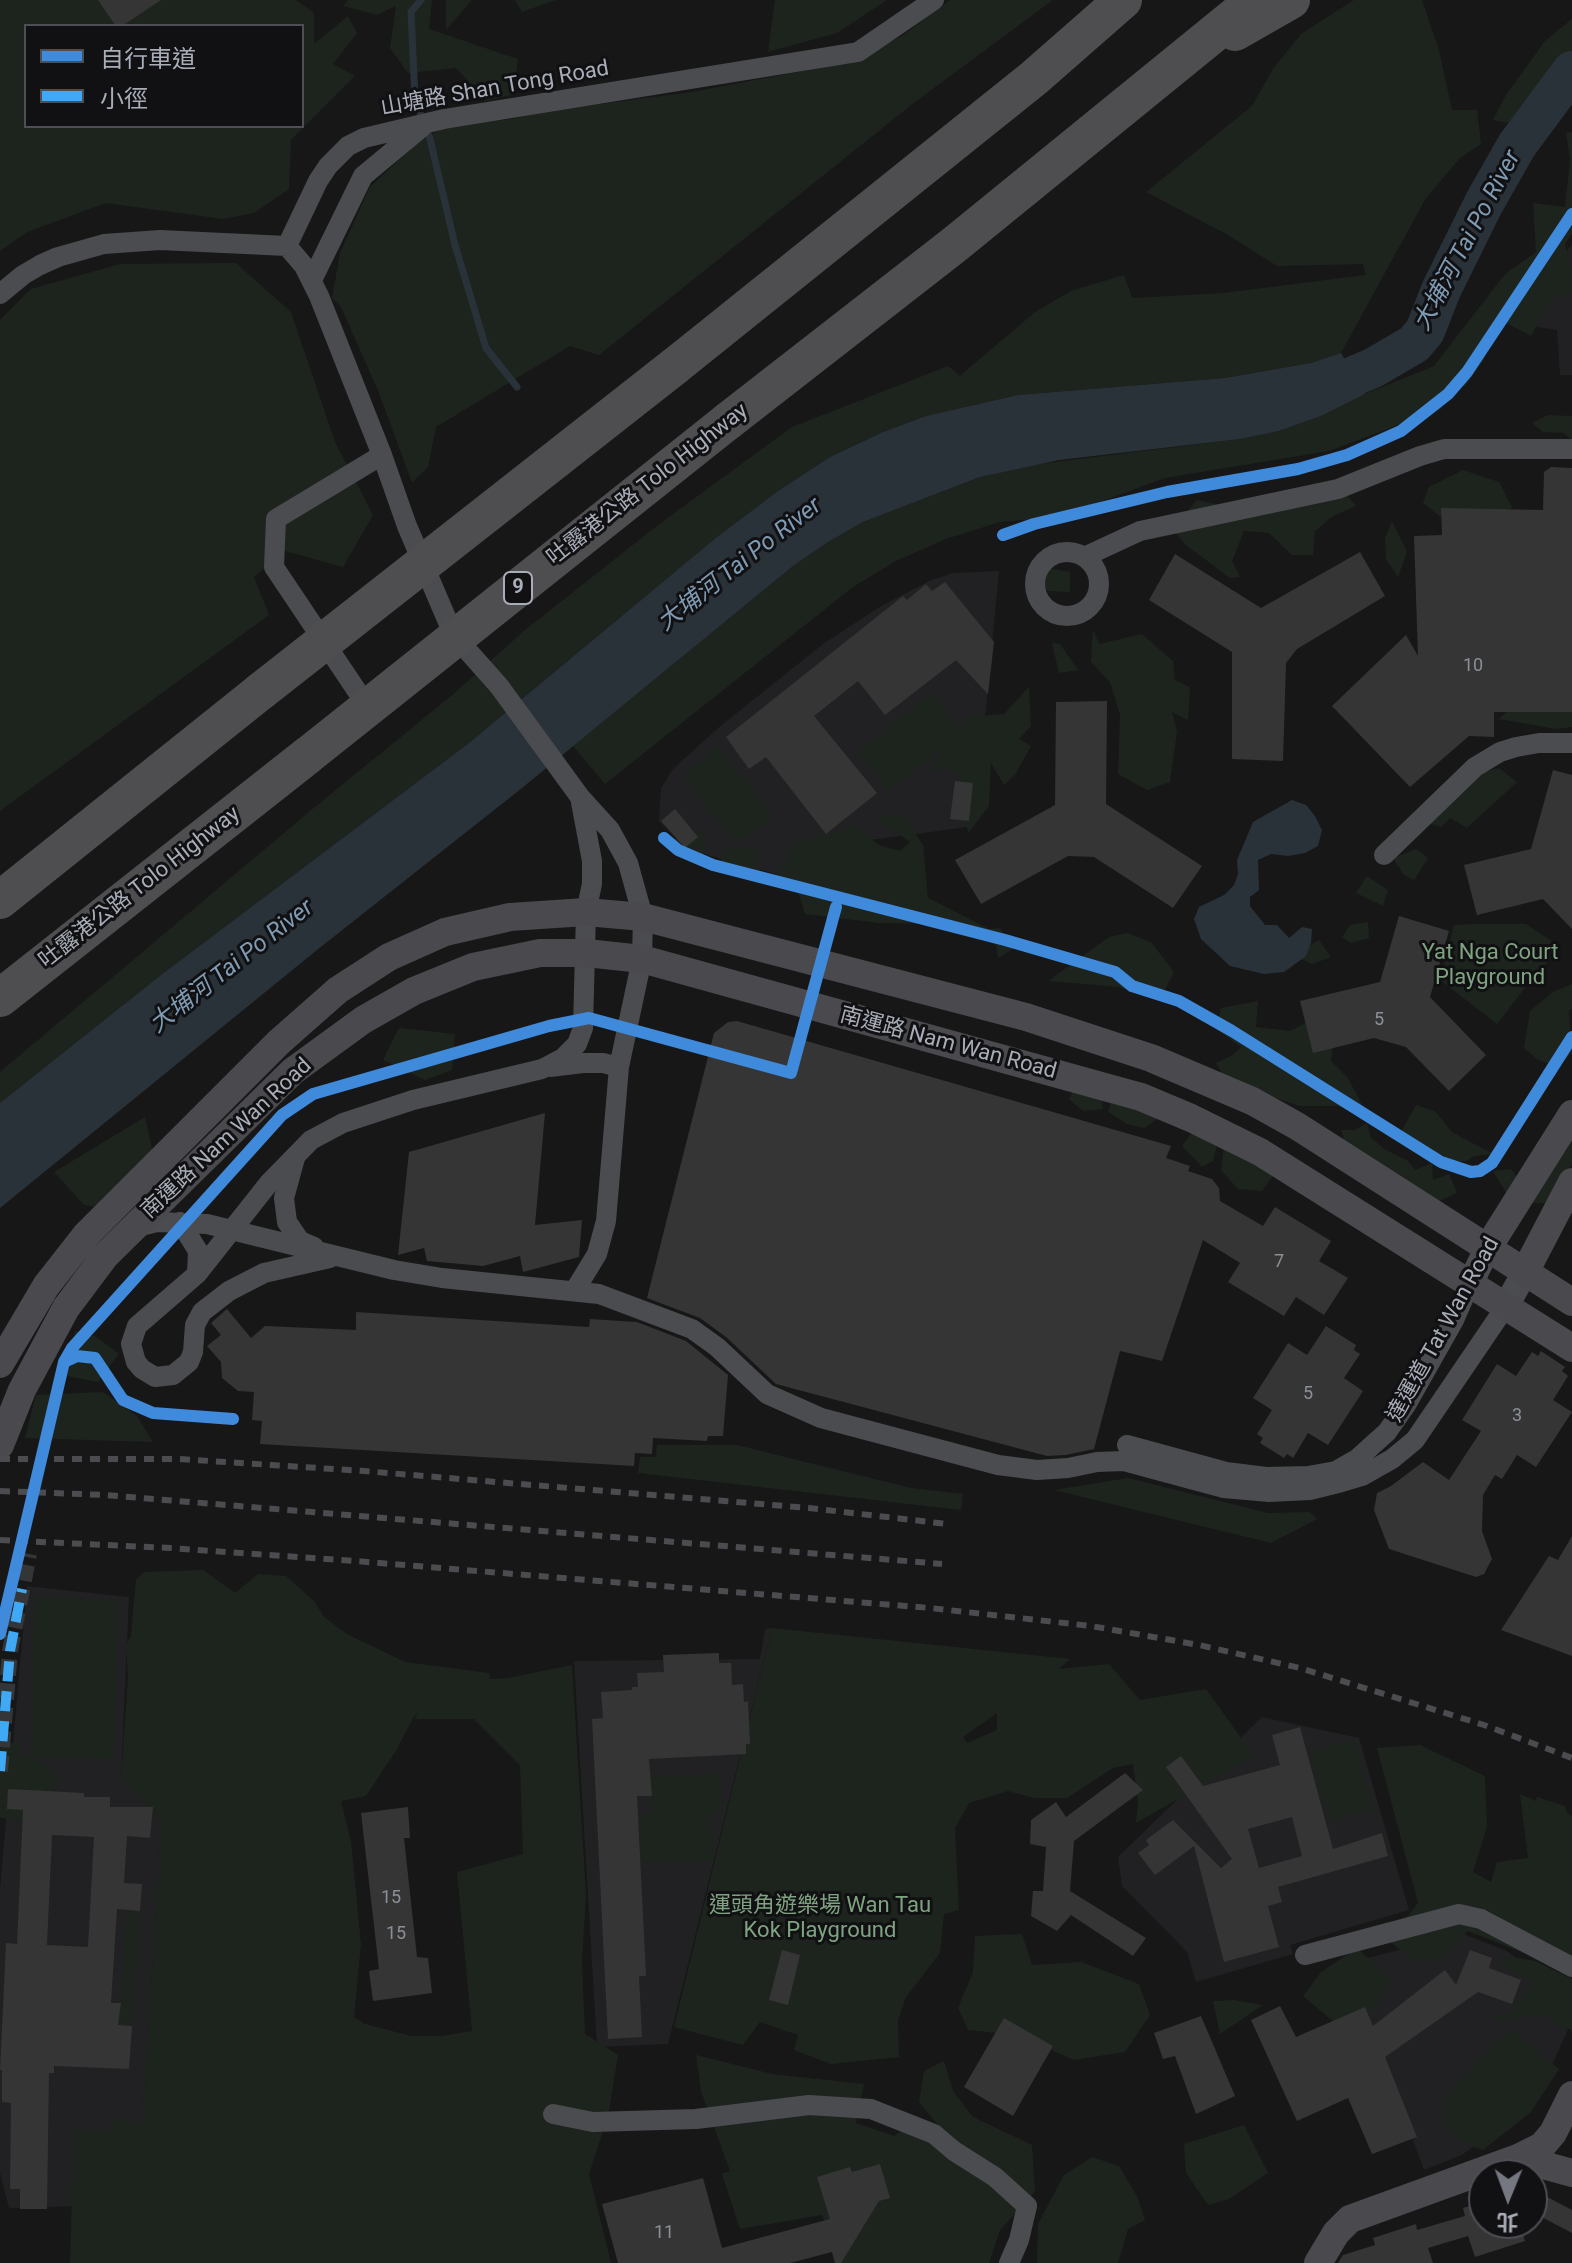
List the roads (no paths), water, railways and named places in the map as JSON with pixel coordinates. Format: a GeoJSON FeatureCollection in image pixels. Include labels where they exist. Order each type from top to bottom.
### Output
{"type":"FeatureCollection","features":[{"type":"Feature","properties":{"kind":"highway"},"geometry":{"type":"LineString","coordinates":[[0,900],[675,366],[1034,78],[1123,0]]}},
{"type":"Feature","properties":{"kind":"highway","name":"吐露港公路 Tolo Highway"},"geometry":{"type":"LineString","coordinates":[[0,998],[954,245],[1255,0]]}},
{"type":"Feature","properties":{"kind":"highway"},"geometry":{"type":"LineString","coordinates":[[1183,60],[1260,20],[1291,0]]}},
{"type":"Feature","properties":{"kind":"main road","name":"南運路 Nam Wan Road"},"geometry":{"type":"LineString","coordinates":[[0,1364],[46,1286],[86,1235],[279,1042],[338,990],[389,957],[445,932],[510,917],[586,912],[643,917],[1026,1017],[1151,1058],[1252,1101],[1297,1126],[1572,1302]]}},
{"type":"Feature","properties":{"kind":"main road","name":"南運路 Nam Wan Road"},"geometry":{"type":"LineString","coordinates":[[0,1445],[22,1390],[66,1308],[105,1256],[293,1071],[363,1020],[414,991],[473,967],[540,953],[586,953],[642,959],[1141,1097],[1260,1152],[1572,1348]]}},
{"type":"Feature","properties":{"kind":"main road","name":"達運道 Tat Wan Road"},"geometry":{"type":"LineString","coordinates":[[1487,1249],[1572,1114]]}},
{"type":"Feature","properties":{"kind":"main road","name":"達運道 Tat Wan Road"},"geometry":{"type":"LineString","coordinates":[[1525,1272],[1572,1182]]}},
{"type":"Feature","properties":{"kind":"main road"},"geometry":{"type":"LineString","coordinates":[[1318,2263],[1336,2233],[1350,2219],[1518,2158],[1542,2146],[1553,2133],[1572,2095]]}},
{"type":"Feature","properties":{"kind":"main road"},"geometry":{"type":"LineString","coordinates":[[1518,2158],[1572,2173]]}},
{"type":"Feature","properties":{"kind":"street","name":"山塘路 Shan Tong Road"},"geometry":{"type":"LineString","coordinates":[[287,246],[318,181],[338,155],[364,138],[425,124],[858,52],[934,0]]}},
{"type":"Feature","properties":{"kind":"street"},"geometry":{"type":"LineString","coordinates":[[312,280],[363,176],[425,124]]}},
{"type":"Feature","properties":{"kind":"street"},"geometry":{"type":"LineString","coordinates":[[0,294],[23,275],[58,257],[104,244],[160,240],[287,246],[312,280],[407,526],[448,622],[580,797],[610,830],[628,863],[643,917],[642,959],[619,1067],[606,1221],[597,1254],[575,1290]]}},
{"type":"Feature","properties":{"kind":"street"},"geometry":{"type":"LineString","coordinates":[[1084,557],[1140,531],[1338,489],[1444,449],[1572,449]]}},
{"type":"Feature","properties":{"kind":"street"},"geometry":{"type":"LineString","coordinates":[[382,455],[276,519],[274,567],[361,697],[397,694],[467,650]]}},
{"type":"Feature","properties":{"kind":"street"},"geometry":{"type":"LineString","coordinates":[[1384,855],[1475,767],[1500,752],[1539,743],[1572,743]]}},
{"type":"Feature","properties":{"kind":"street"},"geometry":{"type":"LineString","coordinates":[[542,1069],[563,1058],[577,1044],[583,1028],[586,912],[592,884],[592,861],[580,797]]}},
{"type":"Feature","properties":{"kind":"street"},"geometry":{"type":"LineString","coordinates":[[335,1257],[264,1273],[229,1291],[202,1312],[195,1325],[193,1352],[183,1370],[168,1377],[149,1374],[132,1353],[132,1334],[137,1326],[197,1274],[269,1183],[311,1140],[343,1123],[413,1100],[542,1069],[583,1063],[619,1067]]}},
{"type":"Feature","properties":{"kind":"street"},"geometry":{"type":"LineString","coordinates":[[297,1153],[284,1198],[287,1222],[300,1241],[335,1257]]}},
{"type":"Feature","properties":{"kind":"street"},"geometry":{"type":"LineString","coordinates":[[133,1228],[157,1222],[180,1222],[233,1230],[335,1257]]}},
{"type":"Feature","properties":{"kind":"street"},"geometry":{"type":"LineString","coordinates":[[180,1222],[198,1251],[197,1274]]}},
{"type":"Feature","properties":{"kind":"street","name":"達運道 Tat Wan Road"},"geometry":{"type":"LineString","coordinates":[[1127,1445],[1226,1472],[1266,1477],[1308,1476],[1336,1471],[1357,1459],[1387,1432],[1406,1405],[1454,1320],[1487,1249]]}},
{"type":"Feature","properties":{"kind":"street","name":"達運道 Tat Wan Road"},"geometry":{"type":"LineString","coordinates":[[335,1257],[442,1278],[599,1294],[692,1329],[717,1347],[767,1394],[810,1414],[998,1465],[1037,1470],[1124,1461],[1224,1488],[1269,1492],[1310,1490],[1362,1476],[1392,1459],[1415,1440],[1506,1306],[1525,1272]]}},
{"type":"Feature","properties":{"kind":"street"},"geometry":{"type":"LineString","coordinates":[[1305,1955],[1459,1914],[1481,1919],[1572,1967]]}},
{"type":"Feature","properties":{"kind":"street"},"geometry":{"type":"LineString","coordinates":[[553,2114],[593,2122],[696,2119],[809,2105],[871,2109],[934,2134],[995,2177],[1027,2206],[1019,2240],[1009,2263]]}},
{"type":"Feature","properties":{"kind":"water"},"geometry":{"type":"Polygon","coordinates":[[[1341,353],[1365,394],[1321,416],[1279,431],[1240,439],[1059,460],[980,477],[863,522],[828,542],[793,566],[0,1208],[0,1103],[161,975],[469,743],[717,537],[830,457],[926,416],[1018,395],[1225,378],[1311,363],[1341,353]]]}},
{"type":"Feature","properties":{"kind":"water"},"geometry":{"type":"Polygon","coordinates":[[[1292,800],[1306,805],[1315,816],[1322,830],[1318,846],[1305,853],[1288,856],[1271,854],[1258,860],[1259,890],[1250,897],[1250,906],[1265,925],[1277,925],[1289,938],[1302,927],[1312,929],[1311,943],[1306,956],[1284,972],[1264,974],[1230,966],[1201,939],[1194,919],[1199,907],[1224,895],[1234,885],[1238,874],[1237,860],[1253,822],[1292,800]]]}},
{"type":"Feature","properties":{"kind":"waterway"},"geometry":{"type":"LineString","coordinates":[[421,0],[411,12],[415,99],[430,139],[455,245],[486,348],[517,387]]}},
{"type":"Feature","properties":{"kind":"waterway","name":"大埔河 Tai Po River"},"geometry":{"type":"LineString","coordinates":[[1304,397],[1373,368],[1414,344],[1425,331],[1441,290],[1484,203],[1517,145],[1572,71]]}},
{"type":"Feature","properties":{"kind":"tunnel"},"geometry":{"type":"LineString","coordinates":[[0,1771],[10,1651],[29,1554]]}},
{"type":"Feature","properties":{"kind":"railway"},"geometry":{"type":"LineString","coordinates":[[0,1459],[179,1459],[364,1471],[809,1508],[947,1524]]}},
{"type":"Feature","properties":{"kind":"railway"},"geometry":{"type":"LineString","coordinates":[[0,1491],[105,1495],[942,1564]]}},
{"type":"Feature","properties":{"kind":"railway"},"geometry":{"type":"LineString","coordinates":[[0,1540],[355,1561],[930,1608],[1091,1626],[1199,1645],[1300,1668],[1484,1725],[1572,1758]]}},
{"type":"Feature","properties":{"kind":"park label","name":"Yat Nga Court Playground"},"geometry":{"type":"Point","coordinates":[1490,966]}},
{"type":"Feature","properties":{"kind":"park label","name":"運頭角遊樂場 Wan Tau Kok Playground"},"geometry":{"type":"Point","coordinates":[820,1918]}}]}
